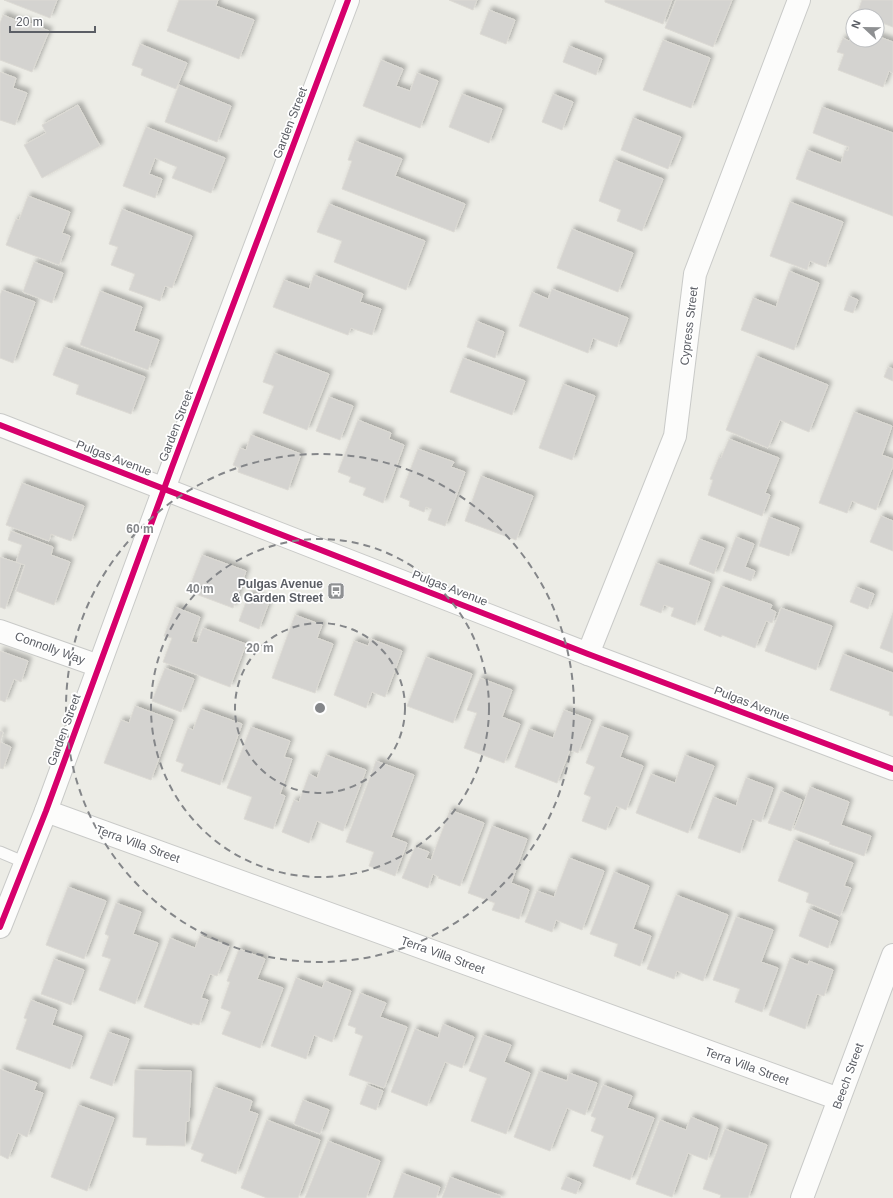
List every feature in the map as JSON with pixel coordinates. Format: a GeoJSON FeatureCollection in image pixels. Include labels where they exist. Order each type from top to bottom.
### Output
{"type":"FeatureCollection","features":[{"type":"Feature","properties":{"kind":"street","name":"Garden Street"},"geometry":{"type":"LineString","coordinates":[[0,927],[46,811],[164,489],[348,0]]}},
{"type":"Feature","properties":{"kind":"street","name":"Cypress Street"},"geometry":{"type":"LineString","coordinates":[[588,654],[675,436],[695,274],[799,0]]}},
{"type":"Feature","properties":{"kind":"street","name":"Pulgas Avenue"},"geometry":{"type":"LineString","coordinates":[[0,425],[588,654],[893,768]]}},
{"type":"Feature","properties":{"kind":"street","name":"Connolly Way"},"geometry":{"type":"LineString","coordinates":[[0,631],[99,666]]}},
{"type":"Feature","properties":{"kind":"street","name":"Terra Villa Street"},"geometry":{"type":"LineString","coordinates":[[46,811],[840,1099]]}},
{"type":"Feature","properties":{"kind":"street","name":"Beech Street"},"geometry":{"type":"LineString","coordinates":[[802,1198],[893,955]]}},
{"type":"Feature","properties":{"kind":"lane"},"geometry":{"type":"LineString","coordinates":[[0,852],[26,863]]}},
{"type":"Feature","properties":{"kind":"building"},"geometry":{"type":"Polygon","coordinates":[[[4,0],[57,0],[50,18],[4,0]]]}},
{"type":"Feature","properties":{"kind":"building"},"geometry":{"type":"Polygon","coordinates":[[[179,0],[218,0],[216,6],[254,20],[239,59],[167,31],[179,0]]]}},
{"type":"Feature","properties":{"kind":"building"},"geometry":{"type":"Polygon","coordinates":[[[449,0],[477,0],[473,10],[449,0]]]}},
{"type":"Feature","properties":{"kind":"building"},"geometry":{"type":"Polygon","coordinates":[[[605,0],[672,0],[663,24],[605,2],[605,0]]]}},
{"type":"Feature","properties":{"kind":"building"},"geometry":{"type":"Polygon","coordinates":[[[676,0],[732,0],[713,47],[665,28],[676,0]]]}},
{"type":"Feature","properties":{"kind":"building"},"geometry":{"type":"Polygon","coordinates":[[[862,0],[893,0],[893,27],[885,24],[885,8],[859,8],[862,0]]]}},
{"type":"Feature","properties":{"kind":"building"},"geometry":{"type":"Polygon","coordinates":[[[489,10],[515,20],[506,44],[480,34],[489,10]]]}},
{"type":"Feature","properties":{"kind":"building"},"geometry":{"type":"Polygon","coordinates":[[[3,15],[23,23],[24,21],[49,31],[32,72],[0,60],[0,23],[3,15]]]}},
{"type":"Feature","properties":{"kind":"building"},"geometry":{"type":"Polygon","coordinates":[[[843,38],[845,39],[845,48],[885,48],[885,39],[893,42],[893,73],[889,71],[883,87],[838,70],[844,54],[837,52],[843,38]]]}},
{"type":"Feature","properties":{"kind":"building"},"geometry":{"type":"Polygon","coordinates":[[[663,40],[710,58],[691,108],[643,90],[663,40]]]}},
{"type":"Feature","properties":{"kind":"building"},"geometry":{"type":"Polygon","coordinates":[[[140,44],[187,63],[176,89],[141,75],[143,69],[132,65],[140,44]]]}},
{"type":"Feature","properties":{"kind":"building"},"geometry":{"type":"Polygon","coordinates":[[[569,46],[602,59],[596,75],[563,62],[569,46]]]}},
{"type":"Feature","properties":{"kind":"building"},"geometry":{"type":"Polygon","coordinates":[[[381,60],[403,69],[396,86],[410,91],[417,73],[438,81],[420,128],[363,106],[381,60]]]}},
{"type":"Feature","properties":{"kind":"building"},"geometry":{"type":"Polygon","coordinates":[[[0,72],[16,78],[13,88],[27,93],[15,125],[0,120],[0,72]]]}},
{"type":"Feature","properties":{"kind":"building"},"geometry":{"type":"Polygon","coordinates":[[[179,85],[231,106],[217,142],[165,122],[179,85]]]}},
{"type":"Feature","properties":{"kind":"building"},"geometry":{"type":"Polygon","coordinates":[[[462,94],[502,109],[489,143],[449,127],[462,94]]]}},
{"type":"Feature","properties":{"kind":"building"},"geometry":{"type":"Polygon","coordinates":[[[553,94],[573,102],[562,130],[542,122],[553,94]]]}},
{"type":"Feature","properties":{"kind":"building"},"geometry":{"type":"Polygon","coordinates":[[[78,105],[100,146],[42,178],[24,145],[46,133],[42,125],[78,105]]]}},
{"type":"Feature","properties":{"kind":"building"},"geometry":{"type":"Polygon","coordinates":[[[822,107],[893,133],[893,216],[796,179],[807,150],[841,163],[845,150],[848,151],[849,147],[813,133],[822,107]]]}},
{"type":"Feature","properties":{"kind":"building"},"geometry":{"type":"Polygon","coordinates":[[[633,118],[681,137],[668,169],[621,150],[633,118]]]}},
{"type":"Feature","properties":{"kind":"building"},"geometry":{"type":"Polygon","coordinates":[[[146,127],[225,158],[211,193],[172,178],[177,167],[155,158],[149,174],[162,179],[155,198],[123,186],[146,127]]]}},
{"type":"Feature","properties":{"kind":"building"},"geometry":{"type":"Polygon","coordinates":[[[355,141],[402,159],[395,176],[465,204],[454,232],[342,189],[352,161],[348,160],[355,141]]]}},
{"type":"Feature","properties":{"kind":"building"},"geometry":{"type":"Polygon","coordinates":[[[614,160],[663,179],[642,231],[617,221],[621,210],[599,201],[614,160]]]}},
{"type":"Feature","properties":{"kind":"building"},"geometry":{"type":"Polygon","coordinates":[[[28,196],[70,212],[62,233],[70,236],[59,265],[6,245],[16,219],[19,220],[28,196]]]}},
{"type":"Feature","properties":{"kind":"building"},"geometry":{"type":"Polygon","coordinates":[[[790,202],[843,222],[826,267],[810,261],[807,270],[770,256],[790,202]]]}},
{"type":"Feature","properties":{"kind":"building"},"geometry":{"type":"Polygon","coordinates":[[[329,204],[425,241],[406,290],[334,262],[342,241],[317,232],[329,204]]]}},
{"type":"Feature","properties":{"kind":"building"},"geometry":{"type":"Polygon","coordinates":[[[122,209],[192,236],[172,288],[165,286],[160,301],[129,290],[135,274],[111,265],[118,247],[109,244],[122,209]]]}},
{"type":"Feature","properties":{"kind":"building"},"geometry":{"type":"Polygon","coordinates":[[[572,229],[633,253],[618,292],[557,268],[572,229]]]}},
{"type":"Feature","properties":{"kind":"building"},"geometry":{"type":"Polygon","coordinates":[[[34,262],[63,273],[52,303],[23,292],[34,262]]]}},
{"type":"Feature","properties":{"kind":"building"},"geometry":{"type":"Polygon","coordinates":[[[789,271],[819,283],[794,350],[741,330],[753,298],[776,307],[789,271]]]}},
{"type":"Feature","properties":{"kind":"building"},"geometry":{"type":"Polygon","coordinates":[[[314,275],[363,294],[360,302],[381,309],[372,335],[351,328],[348,335],[273,307],[284,280],[309,289],[314,275]]]}},
{"type":"Feature","properties":{"kind":"building"},"geometry":{"type":"Polygon","coordinates":[[[552,289],[628,318],[617,347],[593,338],[588,353],[519,326],[532,292],[548,299],[552,289]]]}},
{"type":"Feature","properties":{"kind":"building"},"geometry":{"type":"Polygon","coordinates":[[[2,290],[35,302],[13,363],[0,358],[0,296],[2,290]]]}},
{"type":"Feature","properties":{"kind":"building"},"geometry":{"type":"Polygon","coordinates":[[[100,291],[142,307],[134,331],[159,340],[148,370],[80,345],[100,291]]]}},
{"type":"Feature","properties":{"kind":"building"},"geometry":{"type":"Polygon","coordinates":[[[849,296],[858,300],[853,313],[844,310],[849,296]]]}},
{"type":"Feature","properties":{"kind":"building"},"geometry":{"type":"Polygon","coordinates":[[[476,321],[504,332],[495,358],[467,347],[476,321]]]}},
{"type":"Feature","properties":{"kind":"building"},"geometry":{"type":"Polygon","coordinates":[[[64,347],[145,377],[131,414],[76,394],[79,385],[53,375],[64,347]]]}},
{"type":"Feature","properties":{"kind":"building"},"geometry":{"type":"Polygon","coordinates":[[[274,353],[329,374],[307,430],[263,413],[274,386],[263,382],[274,353]]]}},
{"type":"Feature","properties":{"kind":"building"},"geometry":{"type":"Polygon","coordinates":[[[756,356],[828,385],[809,432],[780,420],[768,448],[726,430],[756,356]]]}},
{"type":"Feature","properties":{"kind":"building"},"geometry":{"type":"Polygon","coordinates":[[[463,358],[525,381],[512,415],[450,392],[463,358]]]}},
{"type":"Feature","properties":{"kind":"building"},"geometry":{"type":"Polygon","coordinates":[[[888,367],[893,369],[893,381],[884,377],[888,367]]]}},
{"type":"Feature","properties":{"kind":"building"},"geometry":{"type":"Polygon","coordinates":[[[563,384],[595,396],[572,460],[539,448],[563,384]]]}},
{"type":"Feature","properties":{"kind":"building"},"geometry":{"type":"Polygon","coordinates":[[[329,397],[353,406],[340,440],[316,431],[329,397]]]}},
{"type":"Feature","properties":{"kind":"building"},"geometry":{"type":"Polygon","coordinates":[[[854,412],[892,426],[882,455],[893,459],[893,466],[876,510],[852,501],[847,513],[819,503],[854,412]]]}},
{"type":"Feature","properties":{"kind":"building"},"geometry":{"type":"Polygon","coordinates":[[[358,420],[391,433],[389,439],[404,445],[383,503],[363,495],[366,488],[349,482],[351,477],[338,472],[358,420]]]}},
{"type":"Feature","properties":{"kind":"building"},"geometry":{"type":"Polygon","coordinates":[[[251,435],[301,454],[288,490],[238,472],[239,468],[233,465],[240,448],[246,450],[251,435]]]}},
{"type":"Feature","properties":{"kind":"building"},"geometry":{"type":"Polygon","coordinates":[[[729,439],[779,458],[765,493],[770,495],[762,516],[708,495],[713,480],[710,479],[719,457],[721,458],[729,439]]]}},
{"type":"Feature","properties":{"kind":"building"},"geometry":{"type":"Polygon","coordinates":[[[418,449],[454,462],[451,467],[465,472],[445,526],[428,520],[432,509],[426,507],[424,512],[409,506],[410,501],[400,497],[418,449]]]}},
{"type":"Feature","properties":{"kind":"building"},"geometry":{"type":"Polygon","coordinates":[[[481,476],[533,496],[516,540],[465,521],[481,476]]]}},
{"type":"Feature","properties":{"kind":"building"},"geometry":{"type":"Polygon","coordinates":[[[22,483],[84,506],[71,541],[51,534],[49,541],[6,525],[22,483]]]}},
{"type":"Feature","properties":{"kind":"building"},"geometry":{"type":"Polygon","coordinates":[[[881,516],[893,521],[893,551],[870,542],[881,516]]]}},
{"type":"Feature","properties":{"kind":"building"},"geometry":{"type":"Polygon","coordinates":[[[769,517],[799,528],[789,556],[759,546],[769,517]]]}},
{"type":"Feature","properties":{"kind":"building"},"geometry":{"type":"Polygon","coordinates":[[[11,531],[53,547],[51,555],[70,562],[54,605],[16,591],[25,565],[16,562],[22,545],[8,540],[11,531]]]}},
{"type":"Feature","properties":{"kind":"building"},"geometry":{"type":"Polygon","coordinates":[[[736,537],[754,544],[745,567],[755,571],[751,581],[723,571],[736,537]]]}},
{"type":"Feature","properties":{"kind":"building"},"geometry":{"type":"Polygon","coordinates":[[[699,539],[724,548],[714,574],[689,564],[699,539]]]}},
{"type":"Feature","properties":{"kind":"building"},"geometry":{"type":"Polygon","coordinates":[[[202,555],[246,571],[233,608],[188,591],[202,555]]]}},
{"type":"Feature","properties":{"kind":"building"},"geometry":{"type":"Polygon","coordinates":[[[0,557],[21,564],[5,609],[0,607],[0,557]]]}},
{"type":"Feature","properties":{"kind":"building"},"geometry":{"type":"Polygon","coordinates":[[[656,563],[710,582],[695,625],[671,616],[674,608],[664,605],[661,613],[640,605],[656,563]]]}},
{"type":"Feature","properties":{"kind":"building"},"geometry":{"type":"Polygon","coordinates":[[[721,586],[772,605],[770,609],[776,612],[772,623],[766,621],[755,648],[722,635],[721,637],[704,630],[721,586]]]}},
{"type":"Feature","properties":{"kind":"building"},"geometry":{"type":"Polygon","coordinates":[[[856,587],[874,594],[868,609],[850,602],[856,587]]]}},
{"type":"Feature","properties":{"kind":"building"},"geometry":{"type":"Polygon","coordinates":[[[249,594],[269,602],[259,629],[239,621],[249,594]]]}},
{"type":"Feature","properties":{"kind":"building"},"geometry":{"type":"Polygon","coordinates":[[[175,607],[200,617],[191,642],[197,643],[203,628],[246,644],[230,687],[163,662],[172,638],[164,636],[175,607]]]}},
{"type":"Feature","properties":{"kind":"building"},"geometry":{"type":"Polygon","coordinates":[[[781,608],[832,626],[816,670],[765,651],[781,608]]]}},
{"type":"Feature","properties":{"kind":"building"},"geometry":{"type":"Polygon","coordinates":[[[893,613],[893,653],[880,648],[893,613]]]}},
{"type":"Feature","properties":{"kind":"building"},"geometry":{"type":"Polygon","coordinates":[[[295,615],[322,625],[317,638],[333,644],[315,693],[272,678],[295,615]]]}},
{"type":"Feature","properties":{"kind":"building"},"geometry":{"type":"Polygon","coordinates":[[[371,639],[402,651],[385,697],[372,692],[366,708],[334,695],[354,641],[368,646],[371,639]]]}},
{"type":"Feature","properties":{"kind":"building"},"geometry":{"type":"Polygon","coordinates":[[[0,651],[28,661],[21,682],[14,679],[5,702],[0,700],[0,651]]]}},
{"type":"Feature","properties":{"kind":"building"},"geometry":{"type":"Polygon","coordinates":[[[843,654],[893,673],[893,716],[889,715],[890,712],[830,690],[843,654]]]}},
{"type":"Feature","properties":{"kind":"building"},"geometry":{"type":"Polygon","coordinates":[[[426,657],[472,674],[453,723],[407,706],[426,657]]]}},
{"type":"Feature","properties":{"kind":"building"},"geometry":{"type":"Polygon","coordinates":[[[165,668],[194,679],[181,712],[152,701],[165,668]]]}},
{"type":"Feature","properties":{"kind":"building"},"geometry":{"type":"Polygon","coordinates":[[[480,678],[512,690],[502,717],[520,724],[504,763],[464,748],[477,713],[467,710],[480,678]]]}},
{"type":"Feature","properties":{"kind":"building"},"geometry":{"type":"Polygon","coordinates":[[[135,706],[173,720],[151,780],[104,763],[121,720],[129,723],[135,706]]]}},
{"type":"Feature","properties":{"kind":"building"},"geometry":{"type":"Polygon","coordinates":[[[201,709],[242,724],[220,785],[181,771],[184,764],[176,761],[188,728],[193,730],[201,709]]]}},
{"type":"Feature","properties":{"kind":"building"},"geometry":{"type":"Polygon","coordinates":[[[564,710],[591,720],[578,753],[570,750],[557,783],[515,767],[529,729],[553,738],[564,710]]]}},
{"type":"Feature","properties":{"kind":"building"},"geometry":{"type":"Polygon","coordinates":[[[600,726],[628,736],[620,757],[643,766],[626,810],[616,806],[606,830],[582,821],[591,797],[584,794],[595,767],[586,763],[600,726]]]}},
{"type":"Feature","properties":{"kind":"building"},"geometry":{"type":"Polygon","coordinates":[[[251,727],[290,741],[284,757],[292,759],[280,794],[285,796],[273,829],[244,819],[252,797],[227,788],[251,727]]]}},
{"type":"Feature","properties":{"kind":"building"},"geometry":{"type":"Polygon","coordinates":[[[0,731],[3,732],[0,742],[0,731]]]}},
{"type":"Feature","properties":{"kind":"building"},"geometry":{"type":"Polygon","coordinates":[[[0,742],[11,747],[3,769],[0,768],[0,742]]]}},
{"type":"Feature","properties":{"kind":"building"},"geometry":{"type":"Polygon","coordinates":[[[326,755],[366,770],[343,831],[317,821],[309,843],[282,832],[294,800],[299,802],[309,774],[317,778],[326,755]]]}},
{"type":"Feature","properties":{"kind":"building"},"geometry":{"type":"Polygon","coordinates":[[[685,755],[714,766],[688,833],[636,813],[651,774],[675,783],[685,755]]]}},
{"type":"Feature","properties":{"kind":"building"},"geometry":{"type":"Polygon","coordinates":[[[376,761],[414,775],[391,837],[407,843],[395,876],[369,866],[374,852],[346,842],[376,761]]]}},
{"type":"Feature","properties":{"kind":"building"},"geometry":{"type":"Polygon","coordinates":[[[746,778],[773,788],[761,822],[752,819],[740,853],[698,838],[713,797],[736,806],[746,778]]]}},
{"type":"Feature","properties":{"kind":"building"},"geometry":{"type":"Polygon","coordinates":[[[810,787],[849,802],[841,825],[871,836],[864,856],[829,844],[830,842],[794,829],[810,787]]]}},
{"type":"Feature","properties":{"kind":"building"},"geometry":{"type":"Polygon","coordinates":[[[781,791],[802,800],[791,831],[768,823],[781,791]]]}},
{"type":"Feature","properties":{"kind":"building"},"geometry":{"type":"Polygon","coordinates":[[[450,810],[484,823],[460,886],[438,878],[439,877],[433,874],[428,888],[402,878],[415,847],[429,852],[426,858],[431,860],[450,810]]]}},
{"type":"Feature","properties":{"kind":"building"},"geometry":{"type":"Polygon","coordinates":[[[492,826],[527,839],[511,883],[529,890],[519,919],[492,910],[495,903],[468,893],[492,826]]]}},
{"type":"Feature","properties":{"kind":"building"},"geometry":{"type":"Polygon","coordinates":[[[794,840],[853,863],[844,886],[851,888],[840,916],[806,902],[809,893],[778,881],[794,840]]]}},
{"type":"Feature","properties":{"kind":"building"},"geometry":{"type":"Polygon","coordinates":[[[569,858],[604,871],[582,930],[556,920],[552,932],[525,922],[537,891],[554,897],[569,858]]]}},
{"type":"Feature","properties":{"kind":"building"},"geometry":{"type":"Polygon","coordinates":[[[614,872],[649,886],[633,929],[651,936],[640,966],[614,956],[618,944],[590,934],[614,872]]]}},
{"type":"Feature","properties":{"kind":"building"},"geometry":{"type":"Polygon","coordinates":[[[68,887],[106,901],[84,959],[46,945],[68,887]]]}},
{"type":"Feature","properties":{"kind":"building"},"geometry":{"type":"Polygon","coordinates":[[[676,895],[728,915],[703,981],[677,971],[674,979],[647,969],[676,895]]]}},
{"type":"Feature","properties":{"kind":"building"},"geometry":{"type":"Polygon","coordinates":[[[116,903],[141,912],[133,934],[158,943],[135,1004],[99,990],[111,959],[102,956],[109,936],[105,934],[116,903]]]}},
{"type":"Feature","properties":{"kind":"building"},"geometry":{"type":"Polygon","coordinates":[[[809,909],[838,921],[828,948],[799,936],[809,909]]]}},
{"type":"Feature","properties":{"kind":"building"},"geometry":{"type":"Polygon","coordinates":[[[736,917],[773,930],[761,962],[778,968],[762,1012],[735,1002],[740,989],[713,980],[736,917]]]}},
{"type":"Feature","properties":{"kind":"building"},"geometry":{"type":"Polygon","coordinates":[[[200,936],[229,946],[217,976],[210,974],[201,998],[208,1000],[199,1025],[192,1023],[192,1025],[144,1007],[170,938],[195,948],[200,936]]]}},
{"type":"Feature","properties":{"kind":"building"},"geometry":{"type":"Polygon","coordinates":[[[239,949],[265,959],[257,979],[283,988],[260,1048],[222,1034],[231,1012],[221,1008],[230,982],[227,981],[239,949]]]}},
{"type":"Feature","properties":{"kind":"building"},"geometry":{"type":"Polygon","coordinates":[[[790,958],[808,965],[809,961],[833,970],[824,996],[817,994],[805,1029],[769,1015],[790,958]]]}},
{"type":"Feature","properties":{"kind":"building"},"geometry":{"type":"Polygon","coordinates":[[[54,959],[84,970],[71,1005],[41,994],[54,959]]]}},
{"type":"Feature","properties":{"kind":"building"},"geometry":{"type":"Polygon","coordinates":[[[296,978],[322,988],[325,981],[351,991],[332,1042],[314,1035],[306,1059],[271,1046],[296,978]]]}},
{"type":"Feature","properties":{"kind":"building"},"geometry":{"type":"Polygon","coordinates":[[[360,993],[386,1003],[380,1017],[407,1027],[384,1088],[349,1075],[363,1036],[355,1033],[356,1028],[348,1025],[360,993]]]}},
{"type":"Feature","properties":{"kind":"building"},"geometry":{"type":"Polygon","coordinates":[[[31,1000],[57,1010],[52,1025],[82,1036],[70,1069],[16,1049],[27,1019],[24,1018],[31,1000]]]}},
{"type":"Feature","properties":{"kind":"building"},"geometry":{"type":"Polygon","coordinates":[[[443,1024],[474,1037],[462,1068],[445,1062],[427,1106],[391,1092],[415,1029],[438,1038],[443,1024]]]}},
{"type":"Feature","properties":{"kind":"building"},"geometry":{"type":"Polygon","coordinates":[[[108,1032],[129,1039],[112,1086],[90,1078],[108,1032]]]}},
{"type":"Feature","properties":{"kind":"building"},"geometry":{"type":"Polygon","coordinates":[[[483,1035],[511,1045],[504,1062],[530,1073],[506,1134],[471,1121],[487,1078],[469,1071],[483,1035]]]}},
{"type":"Feature","properties":{"kind":"building"},"geometry":{"type":"Polygon","coordinates":[[[0,1069],[37,1083],[34,1090],[43,1093],[27,1137],[18,1133],[8,1159],[0,1155],[0,1069]]]}},
{"type":"Feature","properties":{"kind":"building"},"geometry":{"type":"Polygon","coordinates":[[[135,1070],[191,1071],[189,1121],[186,1122],[185,1146],[146,1145],[147,1138],[133,1137],[135,1070]]]}},
{"type":"Feature","properties":{"kind":"building"},"geometry":{"type":"Polygon","coordinates":[[[539,1071],[567,1081],[569,1073],[597,1083],[585,1115],[567,1108],[550,1151],[514,1137],[539,1071]]]}},
{"type":"Feature","properties":{"kind":"building"},"geometry":{"type":"Polygon","coordinates":[[[367,1085],[383,1091],[376,1110],[360,1104],[367,1085]]]}},
{"type":"Feature","properties":{"kind":"building"},"geometry":{"type":"Polygon","coordinates":[[[603,1085],[632,1096],[627,1108],[654,1118],[630,1180],[593,1166],[604,1136],[591,1131],[596,1118],[591,1116],[603,1085]]]}},
{"type":"Feature","properties":{"kind":"building"},"geometry":{"type":"Polygon","coordinates":[[[214,1087],[252,1101],[249,1111],[258,1114],[236,1174],[201,1161],[204,1154],[191,1149],[214,1087]]]}},
{"type":"Feature","properties":{"kind":"building"},"geometry":{"type":"Polygon","coordinates":[[[303,1100],[329,1110],[320,1134],[294,1124],[303,1100]]]}},
{"type":"Feature","properties":{"kind":"building"},"geometry":{"type":"Polygon","coordinates":[[[78,1105],[114,1118],[87,1191],[51,1177],[78,1105]]]}},
{"type":"Feature","properties":{"kind":"building"},"geometry":{"type":"Polygon","coordinates":[[[691,1117],[718,1128],[707,1160],[688,1153],[672,1197],[636,1184],[660,1120],[686,1130],[691,1117]]]}},
{"type":"Feature","properties":{"kind":"building"},"geometry":{"type":"Polygon","coordinates":[[[267,1120],[320,1140],[298,1198],[267,1198],[241,1188],[267,1120]]]}},
{"type":"Feature","properties":{"kind":"building"},"geometry":{"type":"Polygon","coordinates":[[[725,1129],[767,1145],[748,1198],[720,1198],[721,1195],[703,1189],[725,1129]]]}},
{"type":"Feature","properties":{"kind":"building"},"geometry":{"type":"Polygon","coordinates":[[[328,1141],[380,1161],[366,1198],[305,1198],[328,1141]]]}},
{"type":"Feature","properties":{"kind":"building"},"geometry":{"type":"Polygon","coordinates":[[[402,1173],[440,1187],[436,1198],[393,1198],[402,1173]]]}},
{"type":"Feature","properties":{"kind":"building"},"geometry":{"type":"Polygon","coordinates":[[[450,1177],[501,1196],[500,1198],[442,1198],[450,1177]]]}},
{"type":"Feature","properties":{"kind":"building"},"geometry":{"type":"Polygon","coordinates":[[[566,1177],[581,1183],[576,1194],[561,1189],[566,1177]]]}},
{"type":"Feature","properties":{"kind":"cycle path"},"geometry":{"type":"LineString","coordinates":[[0,927],[46,811],[172,467],[348,0]]}},
{"type":"Feature","properties":{"kind":"cycle path"},"geometry":{"type":"LineString","coordinates":[[0,425],[588,654],[893,769]]}},
{"type":"Feature","properties":{"kind":"place","name":"Pulgas Avenue & Garden Street"},"geometry":{"type":"Point","coordinates":[336,591]}}]}
